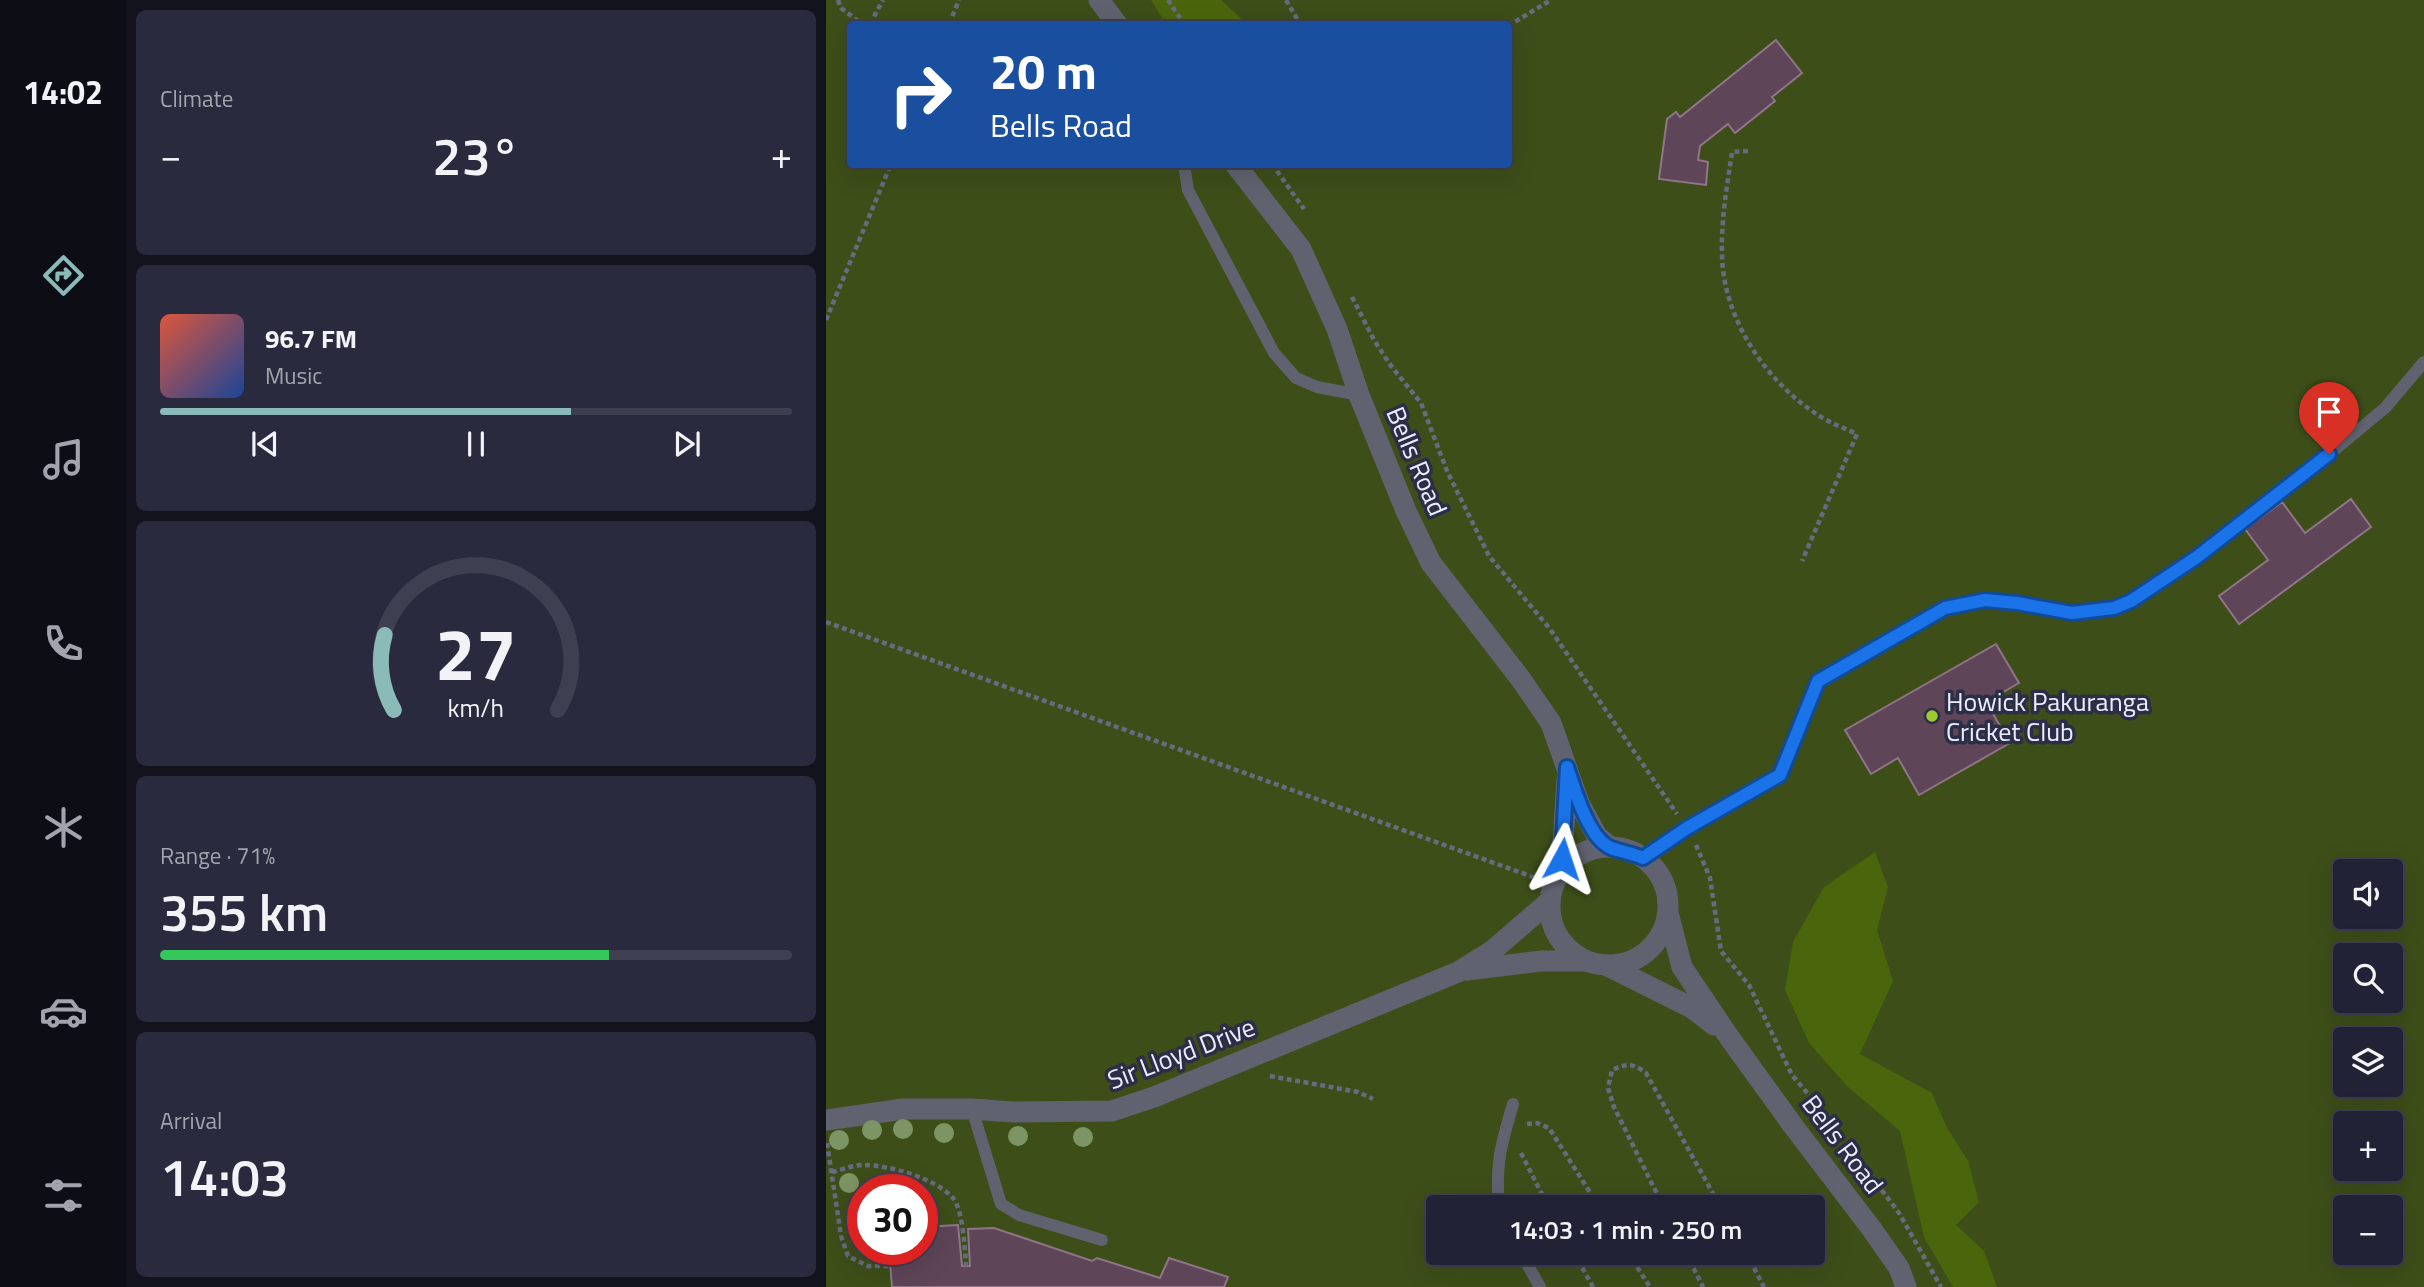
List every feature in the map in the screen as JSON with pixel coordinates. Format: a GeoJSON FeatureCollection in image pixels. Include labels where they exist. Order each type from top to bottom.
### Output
{"type":"FeatureCollection","features":[{"type":"Feature","properties":{"kind":"street"},"geometry":{"type":"LineString","coordinates":[[1099,0],[1115,21]]}},
{"type":"Feature","properties":{"kind":"street","name":"Bells Road"},"geometry":{"type":"LineString","coordinates":[[1238,168],[1301,249],[1337,329],[1359,395],[1406,511],[1431,563],[1520,678],[1551,723],[1579,803],[1597,836],[1610,847]]}},
{"type":"Feature","properties":{"kind":"street","name":"Bells Road"},"geometry":{"type":"LineString","coordinates":[[1554,888],[1563,843],[1567,767]]}},
{"type":"Feature","properties":{"kind":"street"},"geometry":{"type":"LineString","coordinates":[[1610,847],[1643,858],[1654,869],[1663,882],[1668,913],[1655,944],[1641,956],[1624,964],[1596,963],[1569,951],[1557,935],[1550,919],[1554,888],[1563,869],[1577,857],[1592,850],[1610,847]]}},
{"type":"Feature","properties":{"kind":"street","name":"Sir Lloyd Drive"},"geometry":{"type":"LineString","coordinates":[[826,1120],[903,1109],[1112,1111],[1154,1097],[1458,972],[1492,951],[1554,888]]}},
{"type":"Feature","properties":{"kind":"street","name":"Bells Road"},"geometry":{"type":"LineString","coordinates":[[1668,913],[1682,967],[1729,1037],[1878,1238],[1899,1268],[1906,1287]]}},
{"type":"Feature","properties":{"kind":"street","name":"Sir Lloyd Drive"},"geometry":{"type":"LineString","coordinates":[[1458,972],[1542,961],[1596,963]]}},
{"type":"Feature","properties":{"kind":"street","name":"Bells Road"},"geometry":{"type":"LineString","coordinates":[[1596,963],[1692,1008],[1729,1037]]}},
{"type":"Feature","properties":{"kind":"lane"},"geometry":{"type":"LineString","coordinates":[[1185,168],[1188,190],[1274,353],[1296,378],[1317,387],[1359,395]]}},
{"type":"Feature","properties":{"kind":"lane"},"geometry":{"type":"LineString","coordinates":[[1643,858],[1687,828],[1780,775],[1818,681],[1945,608],[1985,600],[2072,613],[2114,608],[2131,601],[2197,557],[2291,486],[2385,408],[2424,362]]}},
{"type":"Feature","properties":{"kind":"lane"},"geometry":{"type":"LineString","coordinates":[[1498,1195],[1498,1154],[1513,1104]]}},
{"type":"Feature","properties":{"kind":"lane"},"geometry":{"type":"LineString","coordinates":[[972,1108],[996,1192],[1006,1209],[1102,1240]]}},
{"type":"Feature","properties":{"kind":"lane"},"geometry":{"type":"LineString","coordinates":[[1528,1265],[1540,1287]]}},
{"type":"Feature","properties":{"kind":"path"},"geometry":{"type":"LineString","coordinates":[[838,0],[841,8],[858,21]]}},
{"type":"Feature","properties":{"kind":"path"},"geometry":{"type":"LineString","coordinates":[[872,21],[883,0]]}},
{"type":"Feature","properties":{"kind":"path"},"geometry":{"type":"LineString","coordinates":[[950,21],[959,0]]}},
{"type":"Feature","properties":{"kind":"path"},"geometry":{"type":"LineString","coordinates":[[1168,0],[1182,21]]}},
{"type":"Feature","properties":{"kind":"path"},"geometry":{"type":"LineString","coordinates":[[1286,0],[1298,21]]}},
{"type":"Feature","properties":{"kind":"path"},"geometry":{"type":"LineString","coordinates":[[1512,24],[1550,0]]}},
{"type":"Feature","properties":{"kind":"path"},"geometry":{"type":"LineString","coordinates":[[1748,152],[1732,152],[1724,215],[1722,256],[1726,285],[1736,316],[1747,341],[1783,387],[1820,417],[1857,434],[1802,562]]}},
{"type":"Feature","properties":{"kind":"path"},"geometry":{"type":"LineString","coordinates":[[826,320],[889,168]]}},
{"type":"Feature","properties":{"kind":"path"},"geometry":{"type":"LineString","coordinates":[[1275,168],[1311,220]]}},
{"type":"Feature","properties":{"kind":"path"},"geometry":{"type":"LineString","coordinates":[[1350,293],[1385,358],[1421,403],[1447,471],[1489,556],[1550,629],[1687,828],[1710,878],[1721,951],[1753,991],[1791,1075],[1815,1102],[1899,1213],[1941,1287]]}},
{"type":"Feature","properties":{"kind":"path"},"geometry":{"type":"LineString","coordinates":[[826,622],[1554,888]]}},
{"type":"Feature","properties":{"kind":"path"},"geometry":{"type":"LineString","coordinates":[[1237,1063],[1279,1079],[1358,1091],[1373,1099]]}},
{"type":"Feature","properties":{"kind":"path"},"geometry":{"type":"LineString","coordinates":[[1658,1195],[1614,1107],[1608,1088],[1612,1070],[1624,1064],[1633,1064],[1646,1073],[1714,1195]]}},
{"type":"Feature","properties":{"kind":"path"},"geometry":{"type":"LineString","coordinates":[[1520,1128],[1529,1122],[1549,1128],[1592,1195]]}},
{"type":"Feature","properties":{"kind":"path"},"geometry":{"type":"LineString","coordinates":[[826,1140],[841,1236],[848,1256],[868,1266],[891,1266]]}},
{"type":"Feature","properties":{"kind":"path"},"geometry":{"type":"LineString","coordinates":[[1519,1148],[1542,1195]]}},
{"type":"Feature","properties":{"kind":"path"},"geometry":{"type":"LineString","coordinates":[[832,1172],[862,1165],[894,1168],[933,1184],[954,1199],[963,1228],[966,1266]]}},
{"type":"Feature","properties":{"kind":"path"},"geometry":{"type":"LineString","coordinates":[[1581,1265],[1593,1287]]}},
{"type":"Feature","properties":{"kind":"path"},"geometry":{"type":"LineString","coordinates":[[1636,1265],[1650,1287]]}},
{"type":"Feature","properties":{"kind":"path"},"geometry":{"type":"LineString","coordinates":[[1692,1265],[1703,1287]]}},
{"type":"Feature","properties":{"kind":"path"},"geometry":{"type":"LineString","coordinates":[[1752,1265],[1764,1287]]}},
{"type":"Feature","properties":{"kind":"green space"},"geometry":{"type":"Polygon","coordinates":[[[826,0],[2424,0],[2424,1287],[826,1287],[826,0]]]}},
{"type":"Feature","properties":{"kind":"green space"},"geometry":{"type":"Polygon","coordinates":[[[1151,0],[1221,0],[1244,21],[1164,21],[1151,0]]]}},
{"type":"Feature","properties":{"kind":"green space"},"geometry":{"type":"Polygon","coordinates":[[[1875,852],[1888,887],[1877,930],[1893,981],[1860,1054],[1932,1093],[1946,1126],[1968,1161],[1979,1202],[1956,1225],[1984,1251],[1997,1287],[1953,1287],[1924,1237],[1900,1131],[1847,1086],[1809,1043],[1785,990],[1793,942],[1824,887],[1875,852]]]}},
{"type":"Feature","properties":{"kind":"building"},"geometry":{"type":"Polygon","coordinates":[[[1776,40],[1802,73],[1772,97],[1775,101],[1735,133],[1728,124],[1700,146],[1698,160],[1708,162],[1706,185],[1659,179],[1667,119],[1676,112],[1680,117],[1776,40]]]}},
{"type":"Feature","properties":{"kind":"building"},"geometry":{"type":"Polygon","coordinates":[[[2351,499],[2371,527],[2239,624],[2219,596],[2268,560],[2245,529],[2282,502],[2305,533],[2351,499]]]}},
{"type":"Feature","properties":{"kind":"building","name":"Howick Pakuranga Cricket Club"},"geometry":{"type":"Polygon","coordinates":[[[1996,644],[2019,683],[1986,702],[2010,743],[1919,795],[1898,758],[1871,774],[1845,730],[1996,644]]]}},
{"type":"Feature","properties":{"kind":"building"},"geometry":{"type":"Polygon","coordinates":[[[958,1225],[962,1266],[970,1266],[968,1229],[994,1228],[1092,1261],[1097,1258],[1160,1278],[1169,1258],[1228,1277],[1224,1287],[892,1287],[890,1265],[938,1265],[938,1226],[958,1225]]]}},
{"type":"Feature","properties":{"kind":"place","name":"Howick Pakuranga Cricket Club"},"geometry":{"type":"Point","coordinates":[1932,716]}},
{"type":"Feature","properties":{"kind":"route"},"geometry":{"type":"LineString","coordinates":[[1562,859],[1567,767],[1579,803],[1597,836],[1610,847],[1643,858],[1687,828],[1780,775],[1818,681],[1945,608],[1985,600],[2072,613],[2114,608],[2131,601],[2197,557],[2329,454]]}}]}
